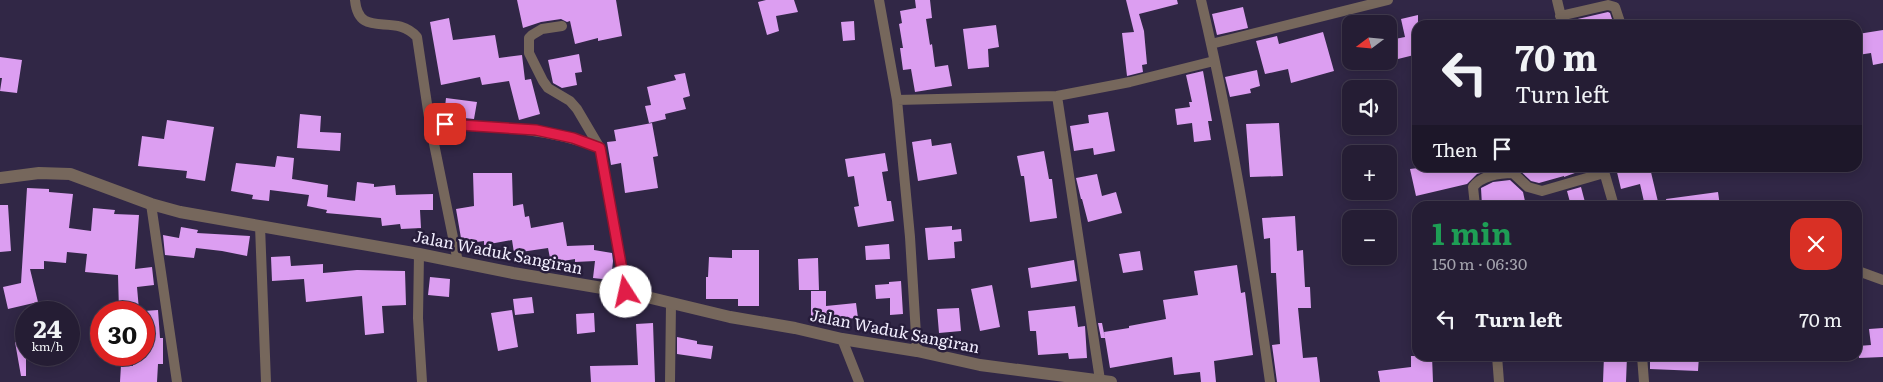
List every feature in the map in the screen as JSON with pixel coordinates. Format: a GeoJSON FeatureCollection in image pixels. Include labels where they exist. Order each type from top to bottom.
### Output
{"type":"FeatureCollection","features":[{"type":"Feature","properties":{"kind":"street"},"geometry":{"type":"LineString","coordinates":[[355,0],[356,9],[366,22],[408,28],[417,37],[430,124],[458,262]]}},
{"type":"Feature","properties":{"kind":"street"},"geometry":{"type":"LineString","coordinates":[[879,0],[897,100],[910,237],[917,351]]}},
{"type":"Feature","properties":{"kind":"street"},"geometry":{"type":"LineString","coordinates":[[1201,0],[1254,265],[1270,382]]}},
{"type":"Feature","properties":{"kind":"street"},"geometry":{"type":"LineString","coordinates":[[1211,44],[1388,0]]}},
{"type":"Feature","properties":{"kind":"street"},"geometry":{"type":"LineString","coordinates":[[1557,0],[1561,20]]}},
{"type":"Feature","properties":{"kind":"street"},"geometry":{"type":"LineString","coordinates":[[1564,20],[1608,5],[1615,7],[1619,20]]}},
{"type":"Feature","properties":{"kind":"street"},"geometry":{"type":"LineString","coordinates":[[562,26],[542,29],[532,35],[529,38],[529,53],[542,81],[548,88],[570,101],[577,109],[600,148],[626,292]]}},
{"type":"Feature","properties":{"kind":"street"},"geometry":{"type":"LineString","coordinates":[[897,100],[1057,96],[1130,82],[1214,61]]}},
{"type":"Feature","properties":{"kind":"street"},"geometry":{"type":"LineString","coordinates":[[1057,96],[1106,381]]}},
{"type":"Feature","properties":{"kind":"street"},"geometry":{"type":"LineString","coordinates":[[430,124],[536,130],[573,138],[600,148]]}},
{"type":"Feature","properties":{"kind":"street"},"geometry":{"type":"LineString","coordinates":[[1474,201],[1473,187],[1477,182],[1489,177],[1512,173],[1528,187],[1542,191],[1598,172]]}},
{"type":"Feature","properties":{"kind":"street"},"geometry":{"type":"LineString","coordinates":[[1605,172],[1613,201]]}},
{"type":"Feature","properties":{"kind":"street","name":"Jalan Waduk Sangiran"},"geometry":{"type":"LineString","coordinates":[[0,178],[39,173],[70,174],[151,204],[180,212],[626,292],[730,318],[795,328],[842,339],[917,351],[980,365],[1106,381]]}},
{"type":"Feature","properties":{"kind":"street"},"geometry":{"type":"LineString","coordinates":[[151,204],[177,382]]}},
{"type":"Feature","properties":{"kind":"street"},"geometry":{"type":"LineString","coordinates":[[260,226],[266,382]]}},
{"type":"Feature","properties":{"kind":"street"},"geometry":{"type":"LineString","coordinates":[[419,254],[418,318],[422,382]]}},
{"type":"Feature","properties":{"kind":"street"},"geometry":{"type":"LineString","coordinates":[[1862,272],[1883,280]]}},
{"type":"Feature","properties":{"kind":"street"},"geometry":{"type":"LineString","coordinates":[[670,382],[671,304]]}},
{"type":"Feature","properties":{"kind":"street"},"geometry":{"type":"LineString","coordinates":[[842,339],[859,382]]}},
{"type":"Feature","properties":{"kind":"street"},"geometry":{"type":"LineString","coordinates":[[1497,361],[1499,382]]}},
{"type":"Feature","properties":{"kind":"street"},"geometry":{"type":"LineString","coordinates":[[1642,361],[1644,382]]}},
{"type":"Feature","properties":{"kind":"building"},"geometry":{"type":"Polygon","coordinates":[[[517,0],[616,0],[622,36],[598,41],[598,38],[575,44],[570,21],[567,22],[561,19],[541,22],[523,28],[517,0]]]}},
{"type":"Feature","properties":{"kind":"building"},"geometry":{"type":"Polygon","coordinates":[[[766,0],[794,0],[798,12],[776,16],[779,31],[767,35],[758,2],[766,0]]]}},
{"type":"Feature","properties":{"kind":"building"},"geometry":{"type":"Polygon","coordinates":[[[915,0],[930,0],[932,18],[926,19],[935,67],[948,65],[952,86],[915,92],[911,69],[903,70],[900,48],[903,48],[899,24],[902,23],[900,11],[916,8],[915,0]]]}},
{"type":"Feature","properties":{"kind":"building"},"geometry":{"type":"Polygon","coordinates":[[[1126,0],[1177,0],[1178,4],[1139,14],[1144,31],[1147,64],[1142,65],[1143,72],[1127,76],[1122,33],[1134,32],[1126,0]]]}},
{"type":"Feature","properties":{"kind":"building"},"geometry":{"type":"Polygon","coordinates":[[[1243,7],[1248,28],[1217,35],[1212,14],[1243,7]]]}},
{"type":"Feature","properties":{"kind":"building"},"geometry":{"type":"Polygon","coordinates":[[[1608,12],[1612,20],[1573,20],[1608,12]]]}},
{"type":"Feature","properties":{"kind":"building"},"geometry":{"type":"Polygon","coordinates":[[[1418,15],[1418,20],[1412,20],[1412,56],[1398,59],[1398,38],[1405,37],[1401,19],[1418,15]]]}},
{"type":"Feature","properties":{"kind":"building"},"geometry":{"type":"Polygon","coordinates":[[[449,18],[453,40],[495,35],[499,58],[522,55],[525,80],[531,79],[540,114],[519,120],[509,81],[482,85],[480,77],[441,85],[430,22],[449,18]]]}},
{"type":"Feature","properties":{"kind":"building"},"geometry":{"type":"Polygon","coordinates":[[[854,21],[855,40],[843,41],[841,22],[854,21]]]}},
{"type":"Feature","properties":{"kind":"building"},"geometry":{"type":"Polygon","coordinates":[[[996,25],[999,47],[988,49],[989,67],[968,69],[963,29],[996,25]]]}},
{"type":"Feature","properties":{"kind":"building"},"geometry":{"type":"Polygon","coordinates":[[[1883,30],[1883,63],[1873,65],[1871,53],[1862,54],[1862,33],[1883,30]]]}},
{"type":"Feature","properties":{"kind":"building"},"geometry":{"type":"Polygon","coordinates":[[[1323,32],[1334,71],[1291,83],[1288,69],[1265,74],[1256,41],[1277,36],[1279,44],[1323,32]]]}},
{"type":"Feature","properties":{"kind":"building"},"geometry":{"type":"Polygon","coordinates":[[[579,54],[582,72],[575,73],[577,85],[562,88],[553,83],[548,60],[579,54]]]}},
{"type":"Feature","properties":{"kind":"building"},"geometry":{"type":"Polygon","coordinates":[[[0,57],[22,60],[17,93],[0,91],[2,78],[0,78],[0,57]]]}},
{"type":"Feature","properties":{"kind":"building"},"geometry":{"type":"Polygon","coordinates":[[[1257,70],[1260,86],[1250,89],[1251,93],[1230,97],[1225,77],[1257,70]]]}},
{"type":"Feature","properties":{"kind":"building"},"geometry":{"type":"Polygon","coordinates":[[[1203,71],[1212,121],[1208,121],[1211,140],[1194,142],[1192,123],[1177,125],[1175,109],[1190,107],[1189,102],[1192,102],[1186,75],[1203,71]]]}},
{"type":"Feature","properties":{"kind":"building"},"geometry":{"type":"Polygon","coordinates":[[[685,73],[690,96],[683,98],[686,109],[665,114],[666,119],[649,123],[645,106],[651,105],[647,87],[676,80],[674,75],[685,73]]]}},
{"type":"Feature","properties":{"kind":"building"},"geometry":{"type":"Polygon","coordinates":[[[446,98],[477,102],[474,119],[444,116],[446,98]]]}},
{"type":"Feature","properties":{"kind":"building"},"geometry":{"type":"Polygon","coordinates":[[[1108,112],[1115,151],[1094,155],[1093,148],[1074,151],[1070,126],[1089,123],[1088,115],[1108,112]]]}},
{"type":"Feature","properties":{"kind":"building"},"geometry":{"type":"Polygon","coordinates":[[[300,114],[321,116],[320,132],[341,133],[340,151],[297,148],[300,114]]]}},
{"type":"Feature","properties":{"kind":"building"},"geometry":{"type":"Polygon","coordinates":[[[167,120],[214,127],[205,181],[186,178],[187,171],[138,166],[142,136],[164,139],[167,120]]]}},
{"type":"Feature","properties":{"kind":"building"},"geometry":{"type":"Polygon","coordinates":[[[652,123],[658,156],[653,157],[658,188],[625,193],[621,163],[611,165],[607,142],[616,141],[614,130],[652,123]]]}},
{"type":"Feature","properties":{"kind":"building"},"geometry":{"type":"Polygon","coordinates":[[[1279,123],[1283,176],[1250,177],[1246,124],[1279,123]]]}},
{"type":"Feature","properties":{"kind":"building"},"geometry":{"type":"Polygon","coordinates":[[[931,139],[932,146],[951,143],[957,174],[918,181],[912,142],[931,139]]]}},
{"type":"Feature","properties":{"kind":"building"},"geometry":{"type":"Polygon","coordinates":[[[1044,151],[1049,179],[1052,179],[1057,218],[1030,222],[1024,176],[1021,176],[1017,156],[1044,151]]]}},
{"type":"Feature","properties":{"kind":"building"},"geometry":{"type":"Polygon","coordinates":[[[885,153],[888,171],[882,172],[887,201],[891,201],[894,221],[858,227],[854,207],[859,206],[854,176],[848,177],[845,159],[885,153]]]}},
{"type":"Feature","properties":{"kind":"building"},"geometry":{"type":"Polygon","coordinates":[[[277,156],[294,158],[292,179],[328,185],[327,197],[355,201],[357,182],[374,184],[374,187],[395,185],[396,195],[433,194],[433,210],[420,210],[421,228],[401,229],[400,224],[382,226],[381,218],[326,213],[327,210],[307,206],[309,195],[270,190],[269,201],[252,199],[253,195],[231,191],[236,163],[275,167],[277,156]]]}},
{"type":"Feature","properties":{"kind":"building"},"geometry":{"type":"Polygon","coordinates":[[[1410,169],[1412,169],[1412,172],[1484,172],[1477,174],[1467,184],[1416,196],[1410,169]]]}},
{"type":"Feature","properties":{"kind":"building"},"geometry":{"type":"Polygon","coordinates":[[[1521,172],[1578,172],[1539,183],[1531,181],[1521,172]]]}},
{"type":"Feature","properties":{"kind":"building"},"geometry":{"type":"Polygon","coordinates":[[[1617,172],[1651,172],[1658,201],[1644,201],[1640,184],[1621,189],[1617,172]]]}},
{"type":"Feature","properties":{"kind":"building"},"geometry":{"type":"Polygon","coordinates":[[[473,173],[512,173],[513,206],[523,204],[525,217],[529,216],[531,228],[563,222],[567,246],[594,245],[594,250],[612,253],[611,280],[593,278],[595,261],[575,262],[575,259],[551,263],[548,248],[514,253],[512,240],[484,245],[484,241],[462,244],[456,209],[474,206],[473,173]]]}},
{"type":"Feature","properties":{"kind":"building"},"geometry":{"type":"Polygon","coordinates":[[[1097,174],[1102,196],[1116,192],[1122,213],[1088,222],[1076,178],[1097,174]]]}},
{"type":"Feature","properties":{"kind":"building"},"geometry":{"type":"Polygon","coordinates":[[[1510,180],[1523,192],[1525,201],[1482,201],[1481,188],[1493,182],[1510,180]]]}},
{"type":"Feature","properties":{"kind":"building"},"geometry":{"type":"Polygon","coordinates":[[[1581,187],[1585,201],[1570,201],[1567,191],[1581,187]]]}},
{"type":"Feature","properties":{"kind":"building"},"geometry":{"type":"Polygon","coordinates":[[[27,188],[49,189],[49,192],[73,194],[69,228],[91,231],[93,208],[115,210],[114,214],[139,215],[135,269],[152,267],[154,285],[137,287],[138,301],[119,301],[118,275],[85,272],[87,254],[67,252],[66,263],[44,261],[44,269],[30,269],[38,301],[15,301],[15,307],[8,309],[3,287],[21,283],[27,188]]]}},
{"type":"Feature","properties":{"kind":"building"},"geometry":{"type":"Polygon","coordinates":[[[1718,192],[1719,201],[1666,201],[1666,199],[1718,192]]]}},
{"type":"Feature","properties":{"kind":"building"},"geometry":{"type":"Polygon","coordinates":[[[0,205],[8,205],[11,251],[0,252],[0,205]]]}},
{"type":"Feature","properties":{"kind":"building"},"geometry":{"type":"Polygon","coordinates":[[[1295,216],[1297,251],[1303,250],[1305,287],[1310,287],[1311,308],[1298,308],[1303,358],[1317,357],[1320,382],[1277,382],[1272,345],[1280,344],[1276,273],[1271,273],[1270,238],[1264,239],[1262,218],[1295,216]]]}},
{"type":"Feature","properties":{"kind":"building"},"geometry":{"type":"Polygon","coordinates":[[[952,226],[952,230],[961,229],[962,241],[954,242],[955,258],[928,260],[925,228],[952,226]]]}},
{"type":"Feature","properties":{"kind":"building"},"geometry":{"type":"Polygon","coordinates":[[[181,227],[198,230],[197,233],[250,236],[247,256],[196,248],[194,258],[165,255],[163,235],[179,238],[181,227]]]}},
{"type":"Feature","properties":{"kind":"building"},"geometry":{"type":"Polygon","coordinates":[[[889,244],[890,259],[866,260],[865,246],[889,244]]]}},
{"type":"Feature","properties":{"kind":"building"},"geometry":{"type":"Polygon","coordinates":[[[732,250],[759,250],[759,306],[738,306],[738,299],[706,299],[706,277],[708,277],[709,257],[732,258],[732,250]]]}},
{"type":"Feature","properties":{"kind":"building"},"geometry":{"type":"Polygon","coordinates":[[[1140,251],[1143,270],[1123,273],[1119,254],[1140,251]]]}},
{"type":"Feature","properties":{"kind":"building"},"geometry":{"type":"Polygon","coordinates":[[[290,256],[291,266],[323,264],[323,273],[357,270],[405,271],[406,305],[382,306],[384,333],[365,335],[362,296],[306,302],[304,279],[272,281],[271,257],[290,256]]]}},
{"type":"Feature","properties":{"kind":"building"},"geometry":{"type":"Polygon","coordinates":[[[818,258],[819,290],[799,290],[798,259],[818,258]]]}},
{"type":"Feature","properties":{"kind":"building"},"geometry":{"type":"Polygon","coordinates":[[[1074,260],[1077,281],[1031,288],[1028,268],[1074,260]]]}},
{"type":"Feature","properties":{"kind":"building"},"geometry":{"type":"Polygon","coordinates":[[[1237,265],[1241,293],[1245,292],[1253,355],[1214,361],[1216,382],[1201,382],[1200,372],[1174,375],[1172,357],[1110,368],[1104,332],[1166,319],[1163,300],[1198,295],[1194,271],[1237,265]]]}},
{"type":"Feature","properties":{"kind":"building"},"geometry":{"type":"Polygon","coordinates":[[[430,277],[450,279],[449,297],[428,295],[430,277]]]}},
{"type":"Feature","properties":{"kind":"building"},"geometry":{"type":"Polygon","coordinates":[[[901,281],[903,314],[890,315],[890,298],[876,299],[875,285],[901,281]]]}},
{"type":"Feature","properties":{"kind":"building"},"geometry":{"type":"Polygon","coordinates":[[[992,285],[1000,327],[980,331],[971,289],[992,285]]]}},
{"type":"Feature","properties":{"kind":"building"},"geometry":{"type":"Polygon","coordinates":[[[811,291],[826,291],[826,306],[856,303],[858,318],[826,320],[826,323],[811,323],[811,291]]]}},
{"type":"Feature","properties":{"kind":"building"},"geometry":{"type":"Polygon","coordinates":[[[532,297],[534,313],[515,315],[513,299],[532,297]]]}},
{"type":"Feature","properties":{"kind":"building"},"geometry":{"type":"Polygon","coordinates":[[[1075,306],[1078,327],[1085,326],[1087,358],[1069,359],[1068,353],[1038,355],[1036,331],[1030,331],[1028,311],[1075,306]]]}},
{"type":"Feature","properties":{"kind":"building"},"geometry":{"type":"Polygon","coordinates":[[[959,308],[961,331],[939,333],[937,309],[959,308]]]}},
{"type":"Feature","properties":{"kind":"building"},"geometry":{"type":"Polygon","coordinates":[[[155,310],[158,310],[160,338],[163,338],[163,364],[158,364],[157,382],[120,382],[121,366],[155,366],[155,310]]]}},
{"type":"Feature","properties":{"kind":"building"},"geometry":{"type":"Polygon","coordinates":[[[512,310],[518,347],[498,351],[491,313],[512,310]]]}},
{"type":"Feature","properties":{"kind":"building"},"geometry":{"type":"Polygon","coordinates":[[[594,313],[595,332],[577,334],[576,314],[594,313]]]}},
{"type":"Feature","properties":{"kind":"building"},"geometry":{"type":"Polygon","coordinates":[[[653,323],[655,382],[591,382],[590,366],[638,365],[636,324],[653,323]]]}},
{"type":"Feature","properties":{"kind":"building"},"geometry":{"type":"Polygon","coordinates":[[[1098,323],[1102,323],[1105,338],[1101,338],[1098,323]]]}},
{"type":"Feature","properties":{"kind":"building"},"geometry":{"type":"Polygon","coordinates":[[[1883,328],[1883,357],[1862,358],[1862,346],[1871,345],[1869,329],[1883,328]]]}},
{"type":"Feature","properties":{"kind":"building"},"geometry":{"type":"Polygon","coordinates":[[[677,337],[697,341],[697,344],[713,346],[711,359],[677,354],[677,337]]]}},
{"type":"Feature","properties":{"kind":"building"},"geometry":{"type":"Polygon","coordinates":[[[1411,356],[1412,361],[1432,361],[1433,382],[1380,382],[1378,371],[1411,367],[1411,356]]]}},
{"type":"Feature","properties":{"kind":"building"},"geometry":{"type":"Polygon","coordinates":[[[1604,361],[1627,361],[1626,382],[1603,382],[1604,361]]]}},
{"type":"Feature","properties":{"kind":"building"},"geometry":{"type":"Polygon","coordinates":[[[1650,361],[1699,361],[1698,371],[1650,369],[1650,361]]]}},
{"type":"Feature","properties":{"kind":"building"},"geometry":{"type":"Polygon","coordinates":[[[19,366],[26,366],[26,376],[21,376],[19,366]]]}},
{"type":"Feature","properties":{"kind":"route"},"geometry":{"type":"LineString","coordinates":[[445,124],[536,130],[573,138],[600,148],[626,292]]}}]}
